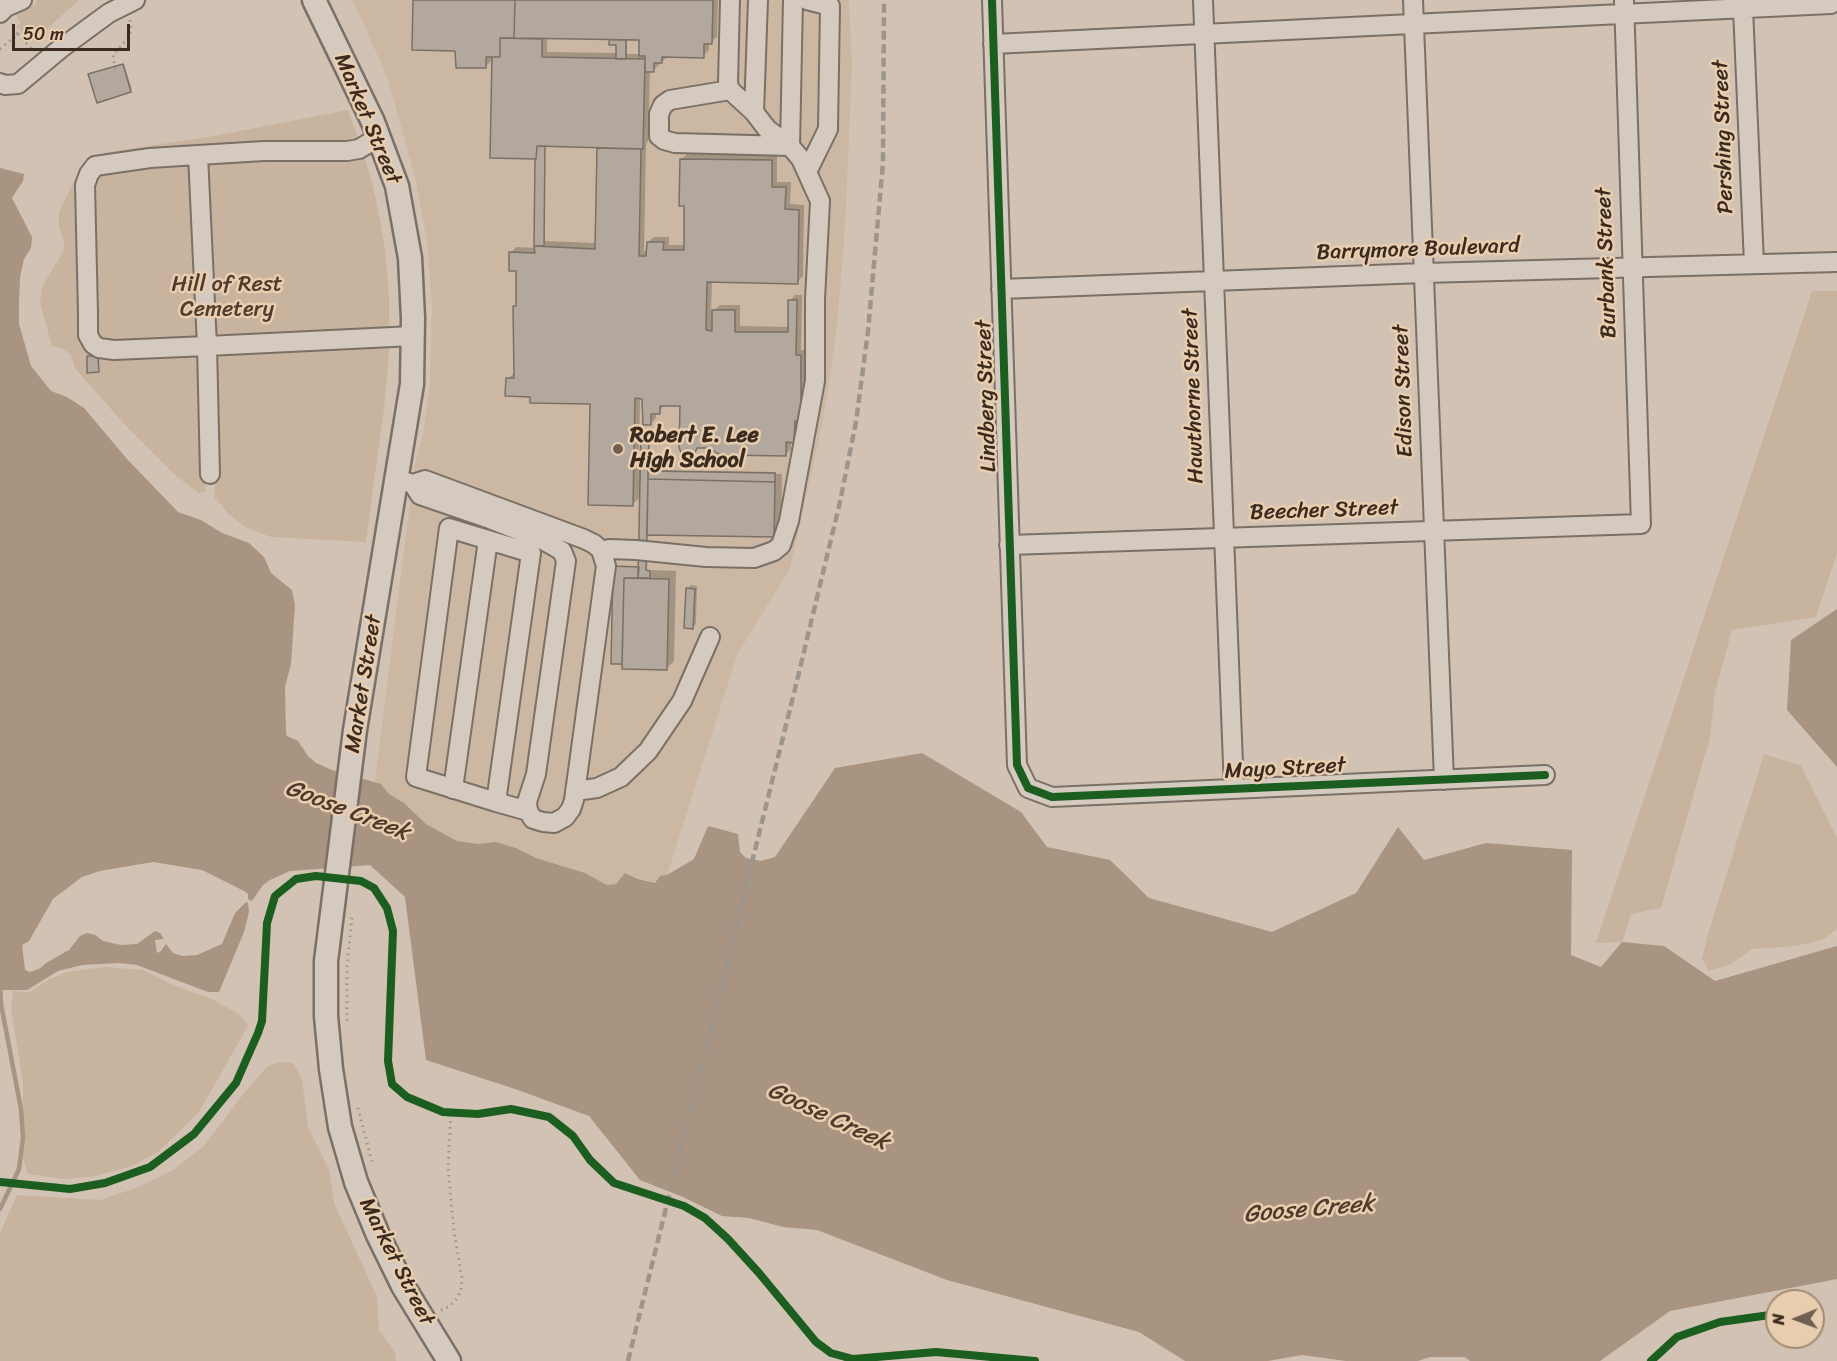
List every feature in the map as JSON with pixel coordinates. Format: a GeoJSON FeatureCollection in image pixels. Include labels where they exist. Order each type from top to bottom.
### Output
{"type":"FeatureCollection","features":[{"type":"Feature","properties":{"kind":"main road","name":"Market Street"},"geometry":{"type":"LineString","coordinates":[[314,0],[379,137],[397,186],[410,258],[413,336],[405,482],[355,730],[341,910],[326,961],[326,1016],[331,1069],[340,1127],[356,1182],[403,1286],[449,1361]]}},
{"type":"Feature","properties":{"kind":"street"},"geometry":{"type":"LineString","coordinates":[[3,17],[6,7],[22,0]]}},
{"type":"Feature","properties":{"kind":"street"},"geometry":{"type":"LineString","coordinates":[[602,552],[609,549],[636,550],[741,558],[764,555],[781,545],[789,521],[815,381],[815,299],[820,201],[801,159],[790,146],[767,129],[754,112],[730,90],[728,75],[730,0]]}},
{"type":"Feature","properties":{"kind":"street"},"geometry":{"type":"LineString","coordinates":[[754,112],[758,0]]}},
{"type":"Feature","properties":{"kind":"street"},"geometry":{"type":"LineString","coordinates":[[790,146],[793,0]]}},
{"type":"Feature","properties":{"kind":"street"},"geometry":{"type":"LineString","coordinates":[[807,0],[830,6],[828,129],[807,172]]}},
{"type":"Feature","properties":{"kind":"street","name":"Lindberg Street"},"geometry":{"type":"LineString","coordinates":[[992,0],[1017,765],[1028,788]]}},
{"type":"Feature","properties":{"kind":"street","name":"Hawthorne Street"},"geometry":{"type":"LineString","coordinates":[[1203,0],[1234,789]]}},
{"type":"Feature","properties":{"kind":"street","name":"Edison Street"},"geometry":{"type":"LineString","coordinates":[[1413,0],[1444,780]]}},
{"type":"Feature","properties":{"kind":"street"},"geometry":{"type":"LineString","coordinates":[[0,83],[18,84],[109,13],[128,2]]}},
{"type":"Feature","properties":{"kind":"street"},"geometry":{"type":"LineString","coordinates":[[993,44],[1414,24],[1624,7],[1743,8],[1831,2]]}},
{"type":"Feature","properties":{"kind":"street","name":"Burbank Street"},"geometry":{"type":"LineString","coordinates":[[1624,7],[1641,524]]}},
{"type":"Feature","properties":{"kind":"street","name":"Pershing Street"},"geometry":{"type":"LineString","coordinates":[[1743,8],[1754,264]]}},
{"type":"Feature","properties":{"kind":"street"},"geometry":{"type":"LineString","coordinates":[[730,90],[670,100],[663,105],[659,114],[659,136],[664,140],[675,142],[790,146]]}},
{"type":"Feature","properties":{"kind":"street"},"geometry":{"type":"LineString","coordinates":[[379,137],[358,149],[347,151],[264,151],[118,162],[95,166],[86,179],[85,193],[88,335],[93,344],[99,348],[114,350],[413,336]]}},
{"type":"Feature","properties":{"kind":"street"},"geometry":{"type":"LineString","coordinates":[[198,155],[207,346],[210,474]]}},
{"type":"Feature","properties":{"kind":"street","name":"Barrymore Boulevard"},"geometry":{"type":"LineString","coordinates":[[1001,289],[1424,273],[1837,262]]}},
{"type":"Feature","properties":{"kind":"street"},"geometry":{"type":"LineString","coordinates":[[405,482],[425,480],[584,539],[594,544],[602,552],[606,566],[575,791],[571,809],[565,817],[555,823],[543,822],[533,819],[528,811],[527,802],[536,774],[566,561],[562,551],[488,540],[449,528],[416,777],[528,811]]}},
{"type":"Feature","properties":{"kind":"street"},"geometry":{"type":"LineString","coordinates":[[405,482],[420,495],[490,519],[536,546]]}},
{"type":"Feature","properties":{"kind":"street","name":"Beecher Street"},"geometry":{"type":"LineString","coordinates":[[1009,545],[1641,524]]}},
{"type":"Feature","properties":{"kind":"street"},"geometry":{"type":"LineString","coordinates":[[453,789],[488,540]]}},
{"type":"Feature","properties":{"kind":"street"},"geometry":{"type":"LineString","coordinates":[[496,802],[536,546]]}},
{"type":"Feature","properties":{"kind":"street"},"geometry":{"type":"LineString","coordinates":[[575,791],[597,788],[621,777],[648,751],[682,701],[710,637]]}},
{"type":"Feature","properties":{"kind":"street","name":"Mayo Street"},"geometry":{"type":"LineString","coordinates":[[1028,788],[1052,797],[1545,775]]}},
{"type":"Feature","properties":{"kind":"path"},"geometry":{"type":"LineString","coordinates":[[115,69],[113,55],[129,37],[131,28],[128,2]]}},
{"type":"Feature","properties":{"kind":"path"},"geometry":{"type":"LineString","coordinates":[[3,17],[44,63]]}},
{"type":"Feature","properties":{"kind":"path"},"geometry":{"type":"LineString","coordinates":[[0,49],[18,34]]}},
{"type":"Feature","properties":{"kind":"path"},"geometry":{"type":"LineString","coordinates":[[341,910],[352,922],[347,966],[348,1027]]}},
{"type":"Feature","properties":{"kind":"path"},"geometry":{"type":"LineString","coordinates":[[358,1107],[374,1171]]}},
{"type":"Feature","properties":{"kind":"path"},"geometry":{"type":"LineString","coordinates":[[446,1318],[441,1310],[455,1301],[461,1290],[462,1278],[454,1232],[448,1167],[447,1112],[460,1113]]}},
{"type":"Feature","properties":{"kind":"shaded area","name":"Robert E. Lee High School"},"geometry":{"type":"Polygon","coordinates":[[[353,0],[849,0],[852,65],[845,227],[837,328],[822,426],[790,568],[737,655],[667,875],[660,877],[655,883],[625,873],[616,884],[607,885],[585,873],[536,858],[516,848],[496,842],[478,844],[457,841],[426,824],[404,803],[389,794],[381,784],[375,782],[415,464],[423,435],[430,385],[432,306],[427,239],[415,177],[388,79],[353,0]]]}},
{"type":"Feature","properties":{"kind":"green space"},"geometry":{"type":"Polygon","coordinates":[[[36,0],[79,0],[37,38],[29,38],[16,27],[21,23],[14,12],[37,4],[36,0]]]}},
{"type":"Feature","properties":{"kind":"green space","name":"Hill of Rest Cemetery"},"geometry":{"type":"Polygon","coordinates":[[[348,110],[365,157],[376,199],[385,250],[389,295],[389,352],[384,408],[366,542],[271,537],[245,527],[228,513],[214,497],[215,485],[212,480],[206,482],[205,492],[199,493],[176,476],[125,425],[75,368],[71,355],[63,349],[52,346],[40,303],[42,287],[64,250],[59,226],[59,212],[83,163],[107,152],[209,137],[348,110]]]}},
{"type":"Feature","properties":{"kind":"green space"},"geometry":{"type":"Polygon","coordinates":[[[1812,291],[1837,291],[1837,553],[1816,617],[1732,630],[1715,692],[1710,737],[1661,908],[1631,914],[1622,942],[1596,943],[1812,291]]]}},
{"type":"Feature","properties":{"kind":"green space"},"geometry":{"type":"Polygon","coordinates":[[[1764,754],[1801,766],[1837,838],[1837,929],[1822,940],[1795,946],[1752,949],[1731,964],[1709,971],[1702,959],[1708,934],[1764,754]]]}},
{"type":"Feature","properties":{"kind":"green space"},"geometry":{"type":"Polygon","coordinates":[[[105,967],[143,970],[176,986],[214,1000],[240,1015],[248,1026],[199,1112],[158,1152],[132,1166],[96,1176],[64,1179],[28,1174],[23,1159],[23,1082],[11,1008],[13,991],[30,992],[48,980],[67,972],[105,967]]]}},
{"type":"Feature","properties":{"kind":"green space"},"geometry":{"type":"Polygon","coordinates":[[[279,1062],[293,1063],[302,1079],[308,1127],[329,1170],[334,1203],[377,1297],[379,1330],[395,1352],[396,1361],[0,1361],[0,1233],[17,1195],[100,1200],[136,1188],[173,1170],[204,1146],[248,1088],[267,1067],[279,1062]]]}},
{"type":"Feature","properties":{"kind":"water","name":"Goose Creek"},"geometry":{"type":"Polygon","coordinates":[[[0,168],[24,174],[23,181],[12,198],[32,237],[31,248],[24,259],[20,277],[19,302],[19,324],[31,366],[51,391],[67,397],[84,408],[127,459],[178,512],[201,520],[222,533],[249,543],[264,557],[271,573],[292,590],[295,605],[291,664],[285,687],[286,732],[287,736],[298,741],[316,763],[381,784],[389,794],[404,803],[426,824],[457,841],[478,844],[496,842],[516,848],[536,858],[585,873],[607,885],[616,884],[625,873],[655,883],[660,876],[667,875],[694,859],[708,826],[738,834],[740,852],[746,858],[761,861],[775,857],[835,768],[922,753],[1021,812],[1047,847],[1110,860],[1149,898],[1272,932],[1356,893],[1398,827],[1424,860],[1486,843],[1572,850],[1571,955],[1601,967],[1622,942],[1664,946],[1715,981],[1837,946],[1837,1279],[1785,1289],[1765,1289],[1765,1293],[1670,1311],[1600,1361],[1470,1361],[1465,1357],[1430,1357],[1418,1361],[1346,1361],[1302,1355],[1268,1361],[1185,1361],[1139,1332],[947,1280],[817,1230],[783,1227],[749,1218],[722,1216],[640,1180],[589,1116],[426,1060],[405,897],[370,865],[290,871],[263,885],[252,901],[248,899],[248,894],[244,891],[202,870],[153,862],[100,871],[82,877],[53,899],[29,941],[22,945],[25,970],[30,972],[39,969],[69,950],[80,936],[87,933],[103,941],[121,945],[137,944],[155,931],[160,933],[164,939],[155,940],[157,953],[166,944],[173,953],[182,956],[197,955],[222,944],[235,913],[246,902],[249,912],[244,932],[219,992],[208,992],[137,965],[119,963],[82,965],[58,971],[27,990],[0,990],[0,168]]]}},
{"type":"Feature","properties":{"kind":"water"},"geometry":{"type":"Polygon","coordinates":[[[1837,609],[1837,767],[1787,710],[1791,640],[1837,609]]]}},
{"type":"Feature","properties":{"kind":"building"},"geometry":{"type":"Polygon","coordinates":[[[413,0],[515,0],[514,38],[500,38],[500,57],[486,57],[486,68],[456,68],[455,51],[412,50],[413,0]]]}},
{"type":"Feature","properties":{"kind":"building"},"geometry":{"type":"Polygon","coordinates":[[[515,0],[713,0],[712,44],[704,44],[704,58],[662,57],[662,63],[654,63],[654,72],[645,72],[645,56],[639,56],[639,40],[514,38],[515,0]]]}},
{"type":"Feature","properties":{"kind":"building"},"geometry":{"type":"Polygon","coordinates":[[[500,38],[542,39],[542,57],[645,59],[643,149],[537,146],[536,159],[490,158],[492,57],[500,57],[500,38]]]}},
{"type":"Feature","properties":{"kind":"building"},"geometry":{"type":"Polygon","coordinates":[[[609,40],[626,40],[626,59],[616,59],[616,45],[609,45],[609,40]]]}},
{"type":"Feature","properties":{"kind":"building"},"geometry":{"type":"Polygon","coordinates":[[[123,64],[131,92],[97,103],[88,74],[123,64]]]}},
{"type":"Feature","properties":{"kind":"building"},"geometry":{"type":"Polygon","coordinates":[[[537,146],[545,146],[544,246],[534,246],[537,146]]]}},
{"type":"Feature","properties":{"kind":"building"},"geometry":{"type":"Polygon","coordinates":[[[597,148],[641,149],[639,256],[646,256],[647,242],[664,242],[663,250],[684,250],[684,206],[679,206],[680,159],[772,160],[772,187],[786,187],[785,209],[799,210],[798,284],[707,282],[706,330],[712,331],[712,310],[735,310],[735,332],[788,332],[788,300],[797,300],[796,355],[801,355],[801,410],[800,421],[795,421],[794,443],[786,442],[786,456],[723,455],[711,448],[697,448],[694,455],[685,456],[679,447],[680,406],[660,406],[660,414],[651,414],[651,425],[643,425],[642,399],[635,398],[633,506],[588,505],[590,404],[530,403],[530,397],[505,396],[506,378],[514,378],[513,306],[516,306],[516,271],[509,271],[509,252],[535,253],[534,246],[595,249],[597,148]]]}},
{"type":"Feature","properties":{"kind":"building"},"geometry":{"type":"Polygon","coordinates":[[[87,356],[98,356],[99,372],[87,373],[87,356]]]}},
{"type":"Feature","properties":{"kind":"building"},"geometry":{"type":"Polygon","coordinates":[[[641,433],[649,433],[646,570],[650,571],[650,578],[638,578],[641,433]]]}},
{"type":"Feature","properties":{"kind":"building"},"geometry":{"type":"Polygon","coordinates":[[[648,471],[775,473],[775,482],[648,479],[648,471]]]}},
{"type":"Feature","properties":{"kind":"building"},"geometry":{"type":"Polygon","coordinates":[[[648,479],[775,482],[774,537],[647,535],[648,479]]]}},
{"type":"Feature","properties":{"kind":"building"},"geometry":{"type":"Polygon","coordinates":[[[613,566],[639,567],[638,578],[624,578],[622,664],[611,664],[613,566]]]}},
{"type":"Feature","properties":{"kind":"building"},"geometry":{"type":"Polygon","coordinates":[[[624,578],[669,579],[667,670],[622,669],[624,578]]]}},
{"type":"Feature","properties":{"kind":"building"},"geometry":{"type":"Polygon","coordinates":[[[686,588],[695,589],[693,629],[684,628],[686,588]]]}},
{"type":"Feature","properties":{"kind":"waterway"},"geometry":{"type":"LineString","coordinates":[[0,981],[1,1004],[21,1109],[23,1138],[19,1169],[0,1209]]}},
{"type":"Feature","properties":{"kind":"railway"},"geometry":{"type":"LineString","coordinates":[[628,1361],[795,689],[840,502],[856,422],[868,331],[883,163],[884,0]]}},
{"type":"Feature","properties":{"kind":"cycle path"},"geometry":{"type":"LineString","coordinates":[[992,0],[1017,765],[1028,788],[1052,797],[1545,775]]}},
{"type":"Feature","properties":{"kind":"cycle path"},"geometry":{"type":"LineString","coordinates":[[0,1182],[70,1189],[105,1183],[150,1167],[194,1134],[236,1083],[258,1033],[262,1021],[267,923],[275,896],[296,879],[316,876],[361,881],[374,888],[387,908],[393,931],[388,1061],[392,1084],[407,1097],[443,1112],[478,1114],[511,1109],[549,1117],[573,1136],[590,1160],[614,1183],[684,1206],[705,1218],[759,1273],[816,1342],[831,1353],[853,1359],[936,1352],[1035,1361]]}},
{"type":"Feature","properties":{"kind":"cycle path"},"geometry":{"type":"LineString","coordinates":[[1651,1361],[1677,1337],[1720,1322],[1765,1316]]}},
{"type":"Feature","properties":{"kind":"place","name":"Robert E. Lee High School"},"geometry":{"type":"Point","coordinates":[618,449]}}]}
